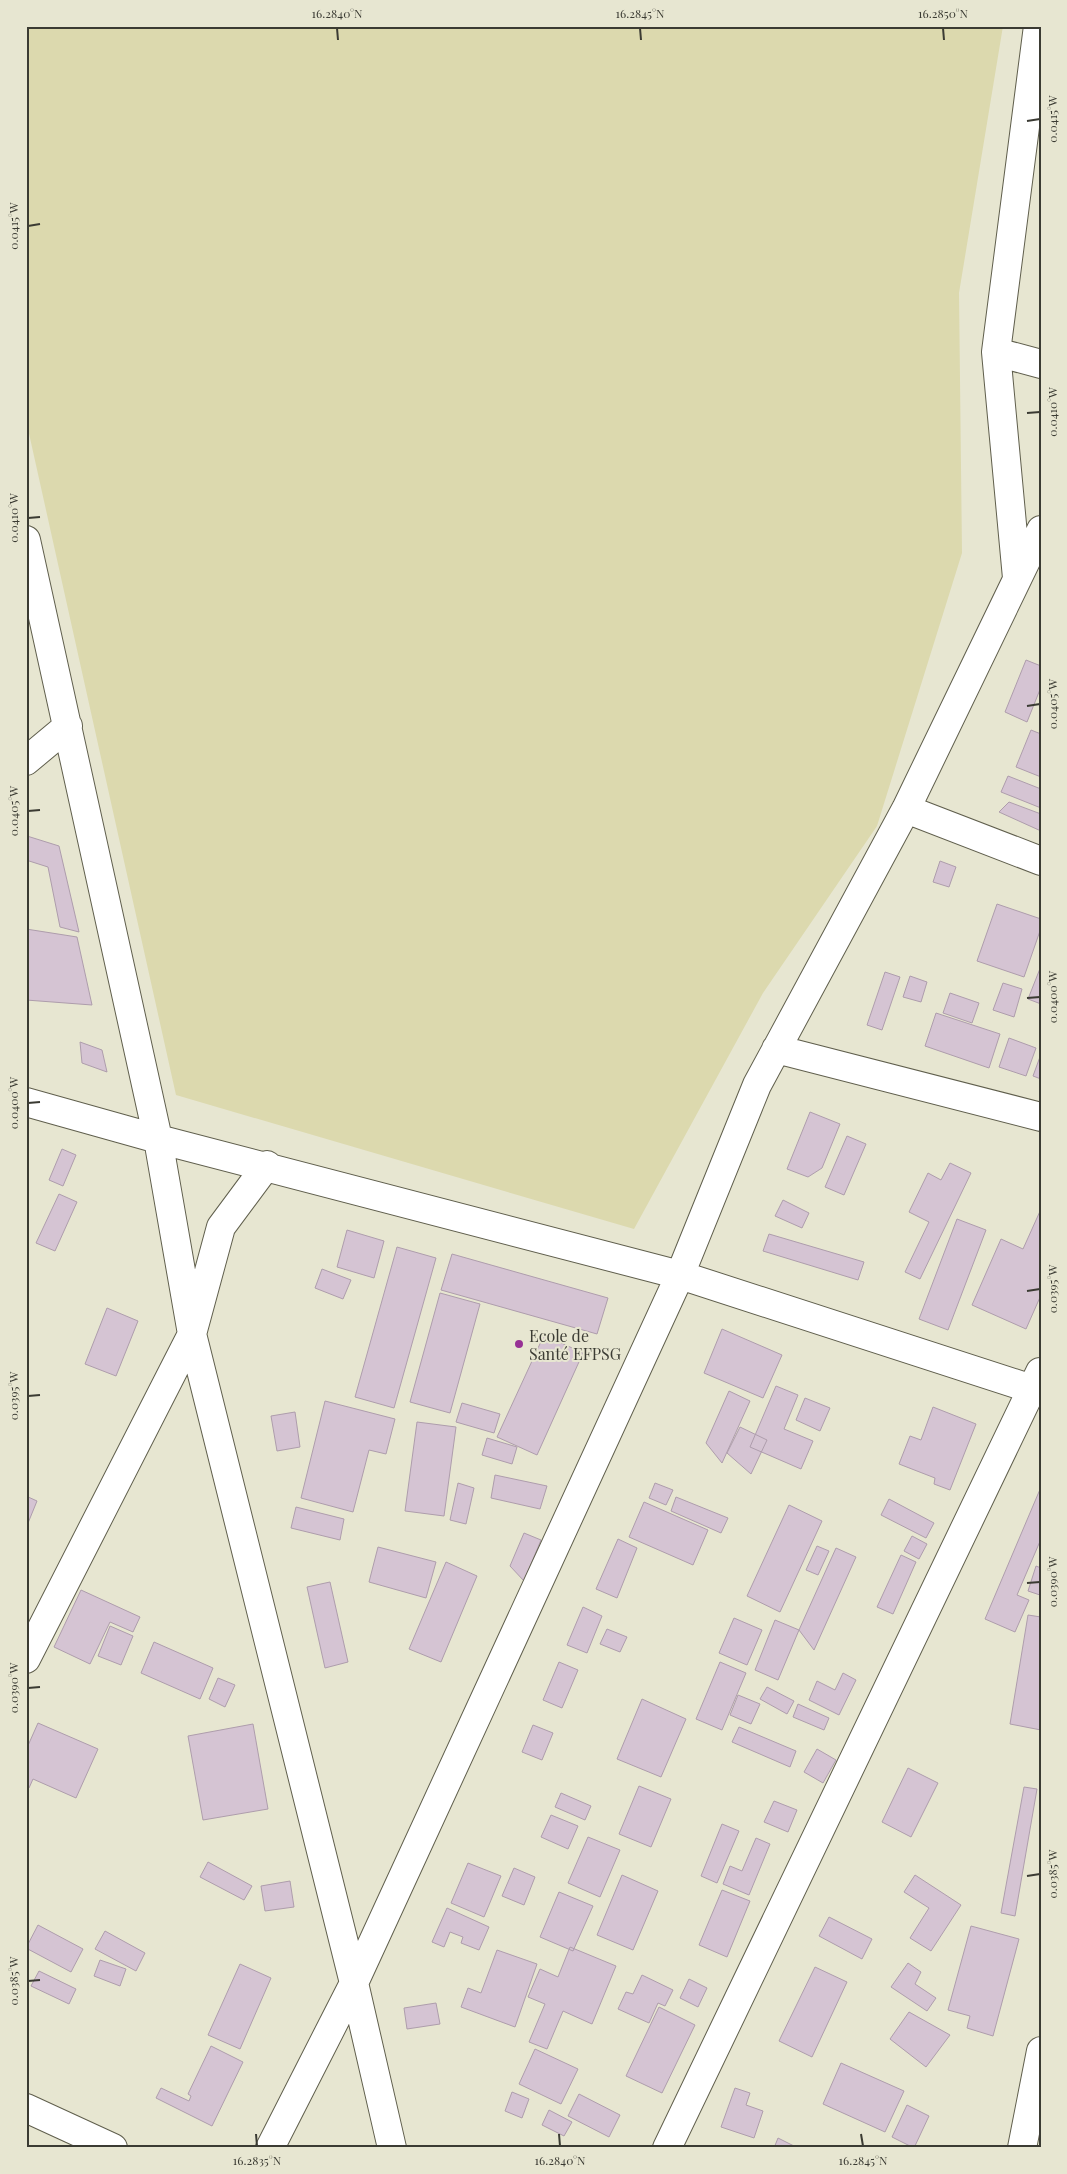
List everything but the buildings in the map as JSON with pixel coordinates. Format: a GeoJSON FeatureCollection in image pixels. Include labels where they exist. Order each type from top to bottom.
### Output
{"type":"FeatureCollection","features":[{"type":"Feature","properties":{"kind":"street"},"geometry":{"type":"LineString","coordinates":[[1016,578],[996,352],[1038,26]]}},
{"type":"Feature","properties":{"kind":"street"},"geometry":{"type":"LineString","coordinates":[[996,352],[1041,364]]}},
{"type":"Feature","properties":{"kind":"street"},"geometry":{"type":"LineString","coordinates":[[270,2148],[354,1983],[680,1275],[757,1085],[906,809],[1016,578],[1041,530]]}},
{"type":"Feature","properties":{"kind":"street"},"geometry":{"type":"LineString","coordinates":[[26,540],[158,1139],[192,1334],[354,1983],[392,2148]]}},
{"type":"Feature","properties":{"kind":"street"},"geometry":{"type":"LineString","coordinates":[[26,761],[68,726]]}},
{"type":"Feature","properties":{"kind":"street"},"geometry":{"type":"LineString","coordinates":[[906,809],[1041,861]]}},
{"type":"Feature","properties":{"kind":"street"},"geometry":{"type":"LineString","coordinates":[[776,1049],[1041,1117]]}},
{"type":"Feature","properties":{"kind":"street"},"geometry":{"type":"LineString","coordinates":[[26,1102],[158,1139],[267,1165],[680,1275],[1038,1382],[667,2148]]}},
{"type":"Feature","properties":{"kind":"street"},"geometry":{"type":"LineString","coordinates":[[26,1659],[192,1334],[221,1227],[267,1165]]}},
{"type":"Feature","properties":{"kind":"street"},"geometry":{"type":"LineString","coordinates":[[1022,2148],[1041,2051]]}},
{"type":"Feature","properties":{"kind":"street"},"geometry":{"type":"LineString","coordinates":[[26,2108],[113,2148]]}},
{"type":"Feature","properties":{"kind":"shaded area"},"geometry":{"type":"Polygon","coordinates":[[[26,26],[1003,26],[959,293],[962,553],[877,826],[763,993],[634,1229],[176,1095],[26,420],[26,26]]]}},
{"type":"Feature","properties":{"kind":"place","name":"Ecole de Santé EFPSG"},"geometry":{"type":"Point","coordinates":[519,1344]}}]}
